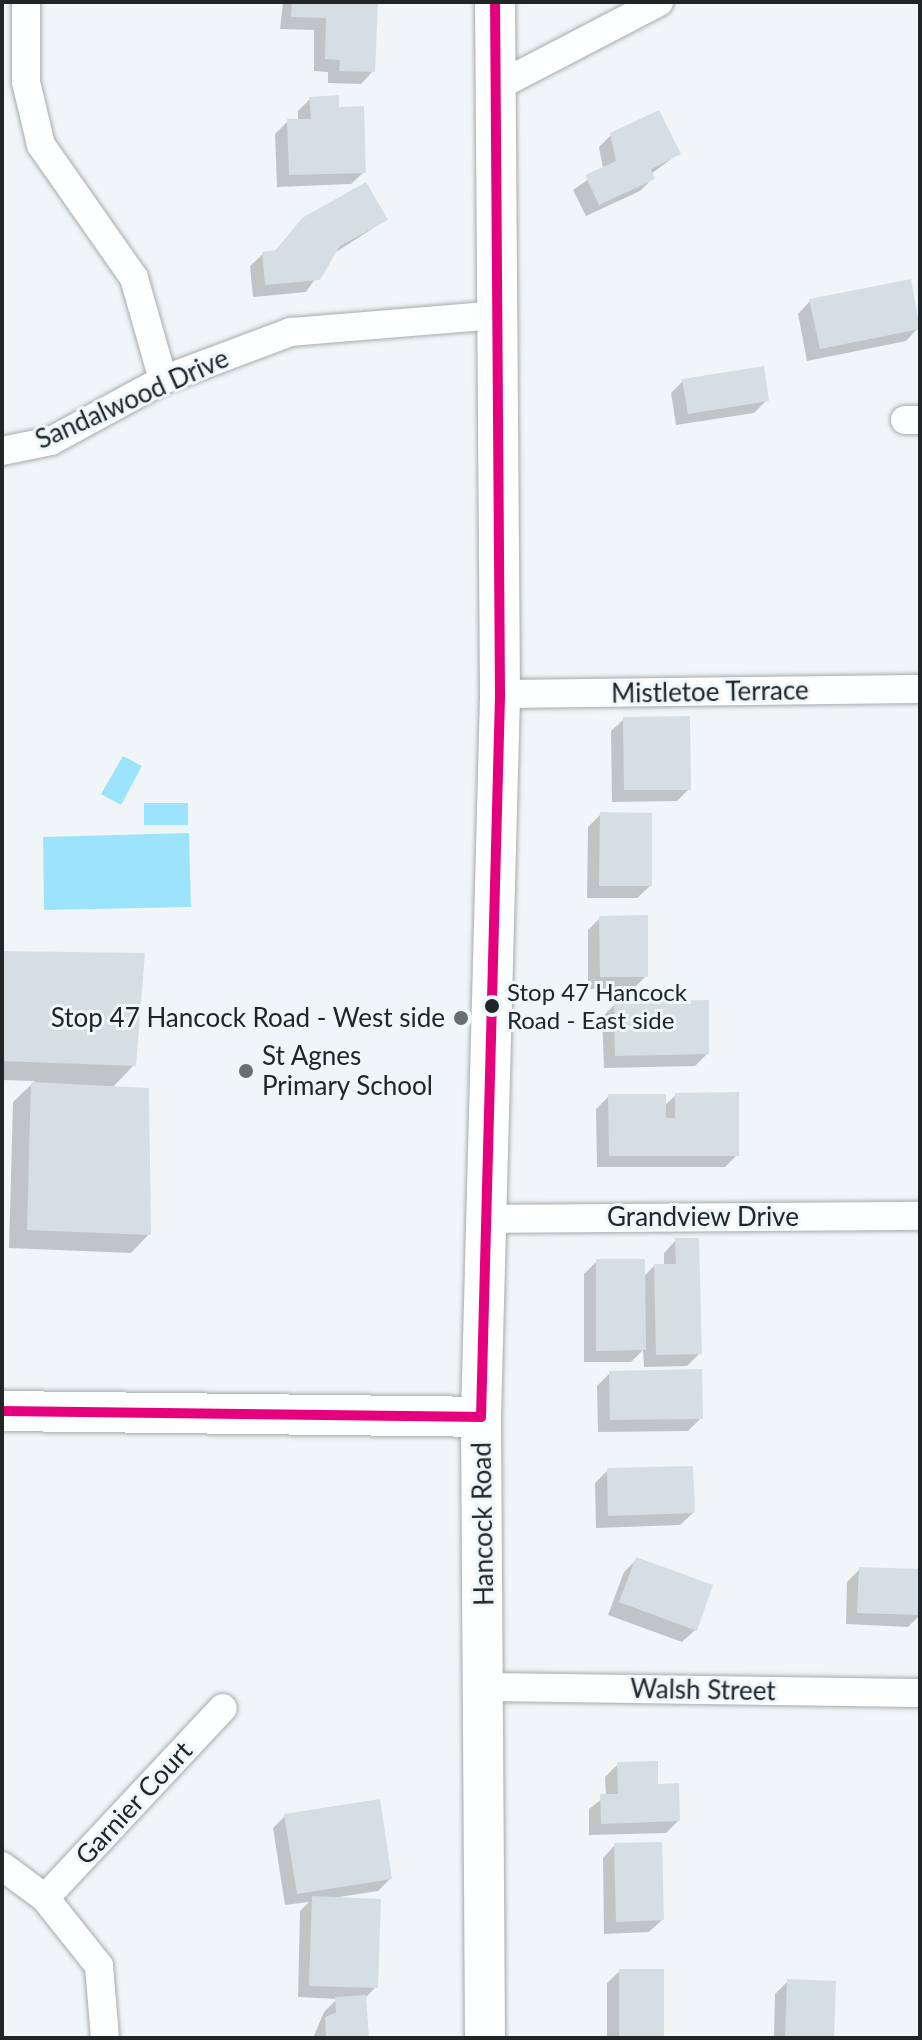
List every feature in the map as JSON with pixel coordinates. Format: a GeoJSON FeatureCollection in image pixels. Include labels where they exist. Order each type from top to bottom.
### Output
{"type":"FeatureCollection","features":[{"type":"Feature","properties":{"kind":"main road","name":"Hancock Road"},"geometry":{"type":"LineString","coordinates":[[485,2038],[486,1687],[481,1417],[500,694],[495,2]]}},
{"type":"Feature","properties":{"kind":"main road"},"geometry":{"type":"LineString","coordinates":[[2,1411],[481,1417]]}},
{"type":"Feature","properties":{"kind":"street"},"geometry":{"type":"LineString","coordinates":[[26,2],[26,82],[41,145],[134,278],[163,380]]}},
{"type":"Feature","properties":{"kind":"street"},"geometry":{"type":"LineString","coordinates":[[494,88],[659,2]]}},
{"type":"Feature","properties":{"kind":"street","name":"Sandalwood Drive"},"geometry":{"type":"LineString","coordinates":[[2,451],[51,441],[163,380],[291,332],[497,315]]}},
{"type":"Feature","properties":{"kind":"street","name":"Mistletoe Terrace"},"geometry":{"type":"LineString","coordinates":[[500,694],[920,689]]}},
{"type":"Feature","properties":{"kind":"street","name":"Grandview Drive"},"geometry":{"type":"LineString","coordinates":[[486,1219],[920,1216]]}},
{"type":"Feature","properties":{"kind":"street","name":"Walsh Street"},"geometry":{"type":"LineString","coordinates":[[486,1687],[920,1693]]}},
{"type":"Feature","properties":{"kind":"street","name":"Garnier Court"},"geometry":{"type":"LineString","coordinates":[[45,1898],[223,1708]]}},
{"type":"Feature","properties":{"kind":"street"},"geometry":{"type":"LineString","coordinates":[[2,1866],[45,1898],[99,1966],[105,2038]]}},
{"type":"Feature","properties":{"kind":"shaded area"},"geometry":{"type":"Polygon","coordinates":[[[123,756],[142,766],[121,805],[101,794],[123,756]]]}},
{"type":"Feature","properties":{"kind":"shaded area"},"geometry":{"type":"Polygon","coordinates":[[[144,803],[188,803],[188,825],[144,825],[144,803]]]}},
{"type":"Feature","properties":{"kind":"shaded area"},"geometry":{"type":"Polygon","coordinates":[[[189,833],[191,907],[44,910],[43,837],[189,833]]]}},
{"type":"Feature","properties":{"kind":"building"},"geometry":{"type":"Polygon","coordinates":[[[292,2],[378,2],[375,72],[339,71],[340,60],[325,59],[326,18],[291,17],[292,2]]]}},
{"type":"Feature","properties":{"kind":"building"},"geometry":{"type":"Polygon","coordinates":[[[339,95],[339,107],[364,106],[366,173],[289,175],[287,119],[311,119],[309,97],[339,95]]]}},
{"type":"Feature","properties":{"kind":"building"},"geometry":{"type":"Polygon","coordinates":[[[659,110],[681,154],[651,169],[655,179],[599,205],[585,175],[616,161],[610,133],[659,110]]]}},
{"type":"Feature","properties":{"kind":"building"},"geometry":{"type":"Polygon","coordinates":[[[366,182],[388,220],[340,246],[320,280],[265,285],[262,252],[276,250],[302,218],[366,182]]]}},
{"type":"Feature","properties":{"kind":"building"},"geometry":{"type":"Polygon","coordinates":[[[911,279],[920,329],[820,349],[809,299],[911,279]]]}},
{"type":"Feature","properties":{"kind":"building"},"geometry":{"type":"Polygon","coordinates":[[[764,366],[769,401],[688,414],[682,379],[764,366]]]}},
{"type":"Feature","properties":{"kind":"building"},"geometry":{"type":"Polygon","coordinates":[[[690,716],[691,790],[624,790],[623,717],[690,716]]]}},
{"type":"Feature","properties":{"kind":"building"},"geometry":{"type":"Polygon","coordinates":[[[600,812],[652,813],[652,886],[599,886],[600,812]]]}},
{"type":"Feature","properties":{"kind":"building"},"geometry":{"type":"Polygon","coordinates":[[[648,915],[648,977],[600,977],[599,916],[648,915]]]}},
{"type":"Feature","properties":{"kind":"building"},"geometry":{"type":"Polygon","coordinates":[[[2,951],[145,953],[136,1066],[2,1061],[2,951]]]}},
{"type":"Feature","properties":{"kind":"building"},"geometry":{"type":"Polygon","coordinates":[[[709,1000],[709,1054],[615,1056],[614,1002],[709,1000]]]}},
{"type":"Feature","properties":{"kind":"building"},"geometry":{"type":"Polygon","coordinates":[[[31,1082],[149,1088],[151,1235],[27,1230],[31,1082]]]}},
{"type":"Feature","properties":{"kind":"building"},"geometry":{"type":"Polygon","coordinates":[[[739,1092],[739,1156],[609,1156],[608,1094],[666,1094],[666,1118],[675,1118],[675,1093],[739,1092]]]}},
{"type":"Feature","properties":{"kind":"building"},"geometry":{"type":"Polygon","coordinates":[[[675,1238],[699,1238],[702,1354],[656,1355],[654,1264],[676,1264],[675,1238]]]}},
{"type":"Feature","properties":{"kind":"building"},"geometry":{"type":"Polygon","coordinates":[[[596,1259],[645,1259],[646,1350],[596,1351],[596,1259]]]}},
{"type":"Feature","properties":{"kind":"building"},"geometry":{"type":"Polygon","coordinates":[[[702,1369],[703,1419],[610,1420],[609,1371],[702,1369]]]}},
{"type":"Feature","properties":{"kind":"building"},"geometry":{"type":"Polygon","coordinates":[[[693,1466],[695,1513],[608,1516],[607,1468],[693,1466]]]}},
{"type":"Feature","properties":{"kind":"building"},"geometry":{"type":"Polygon","coordinates":[[[636,1557],[713,1585],[697,1631],[619,1602],[636,1557]]]}},
{"type":"Feature","properties":{"kind":"building"},"geometry":{"type":"Polygon","coordinates":[[[859,1567],[920,1569],[920,1615],[857,1613],[859,1567]]]}},
{"type":"Feature","properties":{"kind":"building"},"geometry":{"type":"Polygon","coordinates":[[[658,1761],[658,1784],[679,1783],[680,1821],[601,1824],[600,1794],[618,1794],[617,1762],[658,1761]]]}},
{"type":"Feature","properties":{"kind":"building"},"geometry":{"type":"Polygon","coordinates":[[[380,1799],[392,1879],[297,1894],[284,1814],[380,1799]]]}},
{"type":"Feature","properties":{"kind":"building"},"geometry":{"type":"Polygon","coordinates":[[[662,1842],[664,1920],[616,1922],[614,1843],[662,1842]]]}},
{"type":"Feature","properties":{"kind":"building"},"geometry":{"type":"Polygon","coordinates":[[[312,1896],[381,1899],[378,1988],[309,1986],[312,1896]]]}},
{"type":"Feature","properties":{"kind":"building"},"geometry":{"type":"Polygon","coordinates":[[[619,1969],[664,1969],[664,2038],[619,2038],[619,1969]]]}},
{"type":"Feature","properties":{"kind":"building"},"geometry":{"type":"Polygon","coordinates":[[[787,1979],[836,1981],[834,2038],[785,2038],[787,1979]]]}},
{"type":"Feature","properties":{"kind":"building"},"geometry":{"type":"Polygon","coordinates":[[[366,1995],[369,2038],[326,2038],[325,2017],[336,2013],[335,1997],[366,1995]]]}},
{"type":"Feature","properties":{"kind":"transit line"},"geometry":{"type":"LineString","coordinates":[[2,1411],[481,1417],[500,694],[495,2]]}},
{"type":"Feature","properties":{"kind":"place","name":"Stop 47 Hancock Road - East side"},"geometry":{"type":"Point","coordinates":[492,1006]}},
{"type":"Feature","properties":{"kind":"place","name":"Stop 47 Hancock Road - West side"},"geometry":{"type":"Point","coordinates":[461,1018]}},
{"type":"Feature","properties":{"kind":"place","name":"St Agnes Primary School"},"geometry":{"type":"Point","coordinates":[246,1071]}}]}
